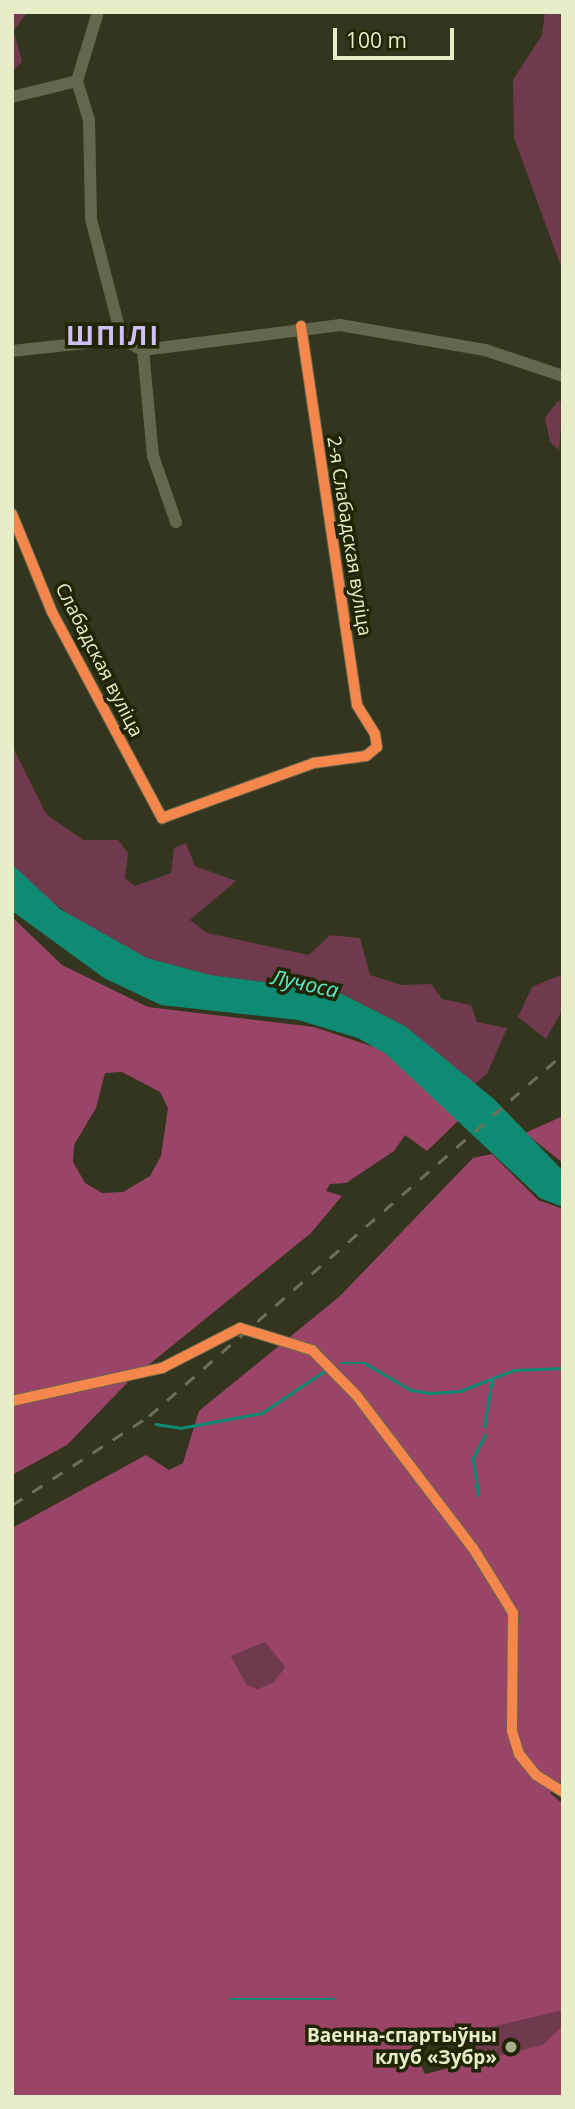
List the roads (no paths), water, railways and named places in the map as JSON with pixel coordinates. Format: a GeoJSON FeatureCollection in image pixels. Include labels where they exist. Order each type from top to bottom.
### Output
{"type":"FeatureCollection","features":[{"type":"Feature","properties":{"kind":"street"},"geometry":{"type":"LineString","coordinates":[[98,12],[77,81],[89,120],[91,219],[122,339]]}},
{"type":"Feature","properties":{"kind":"street"},"geometry":{"type":"LineString","coordinates":[[12,97],[77,81]]}},
{"type":"Feature","properties":{"kind":"street"},"geometry":{"type":"LineString","coordinates":[[12,338],[19,350],[122,339],[143,350],[301,326],[340,325],[485,350],[563,376]]}},
{"type":"Feature","properties":{"kind":"street","name":"2-я Слабадская вуліца"},"geometry":{"type":"LineString","coordinates":[[162,818],[314,763],[366,756],[377,747],[357,705],[301,326]]}},
{"type":"Feature","properties":{"kind":"street"},"geometry":{"type":"LineString","coordinates":[[143,350],[152,456],[176,522]]}},
{"type":"Feature","properties":{"kind":"street","name":"Слабадская вуліца"},"geometry":{"type":"LineString","coordinates":[[12,514],[52,612],[162,818]]}},
{"type":"Feature","properties":{"kind":"street"},"geometry":{"type":"LineString","coordinates":[[12,1401],[162,1368],[240,1328],[302,1343],[358,1396],[473,1548],[513,1613],[512,1731],[519,1754],[536,1775],[563,1792]]}},
{"type":"Feature","properties":{"kind":"water"},"geometry":{"type":"Polygon","coordinates":[[[12,864],[60,909],[147,958],[210,975],[338,992],[405,1026],[495,1100],[563,1171],[563,1207],[540,1198],[386,1054],[358,1038],[298,1020],[161,1005],[104,978],[12,911],[12,864]]]}},
{"type":"Feature","properties":{"kind":"waterway"},"geometry":{"type":"LineString","coordinates":[[341,1363],[365,1363],[411,1390],[431,1393],[460,1391],[514,1370],[563,1368]]}},
{"type":"Feature","properties":{"kind":"waterway"},"geometry":{"type":"LineString","coordinates":[[156,1424],[180,1428],[262,1413],[326,1370]]}},
{"type":"Feature","properties":{"kind":"waterway"},"geometry":{"type":"LineString","coordinates":[[484,1427],[492,1379]]}},
{"type":"Feature","properties":{"kind":"waterway"},"geometry":{"type":"LineString","coordinates":[[478,1495],[473,1458],[485,1435]]}},
{"type":"Feature","properties":{"kind":"waterway"},"geometry":{"type":"LineString","coordinates":[[230,1999],[334,1999]]}},
{"type":"Feature","properties":{"kind":"railway"},"geometry":{"type":"LineString","coordinates":[[12,1505],[149,1416],[563,1054]]}},
{"type":"Feature","properties":{"kind":"place","name":"Ваенна-спартыўны клуб «Зубр»"},"geometry":{"type":"Point","coordinates":[511,2047]}},
{"type":"Feature","properties":{"kind":"district","name":"ШПІЛІ"},"geometry":{"type":"Point","coordinates":[113,336]}},
{"type":"Feature","properties":{"kind":"water label","name":"Лучоса"},"geometry":{"type":"Point","coordinates":[305,983]}}]}
